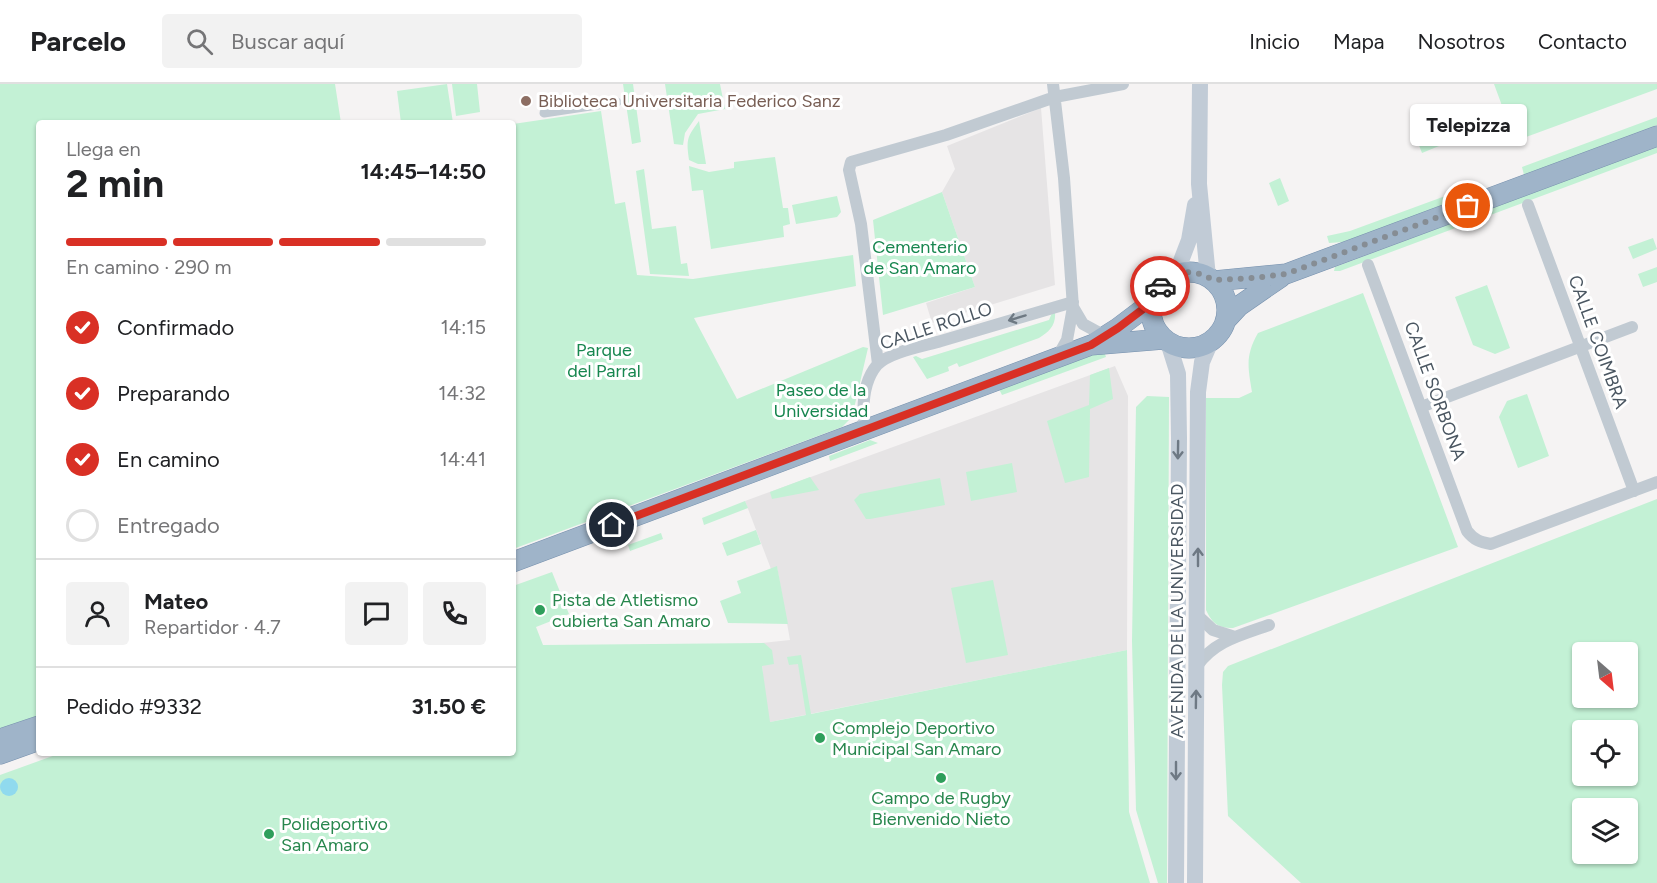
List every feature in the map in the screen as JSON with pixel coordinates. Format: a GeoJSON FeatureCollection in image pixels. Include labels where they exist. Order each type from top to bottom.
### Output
{"type":"FeatureCollection","features":[{"type":"Feature","properties":{"kind":"highway"},"geometry":{"type":"LineString","coordinates":[[1166,341],[1153,323],[1151,303],[1158,287],[1166,279],[1176,274],[1194,272],[1211,279],[1286,274],[1657,136]]}},
{"type":"Feature","properties":{"kind":"highway"},"geometry":{"type":"LineString","coordinates":[[1098,341],[1166,341],[1178,347],[1199,347],[1211,341],[1239,306],[1286,274]]}},
{"type":"Feature","properties":{"kind":"highway"},"geometry":{"type":"LineString","coordinates":[[1211,279],[1225,296],[1226,320]]}},
{"type":"Feature","properties":{"kind":"highway"},"geometry":{"type":"LineString","coordinates":[[516,561],[1057,359],[1098,341],[1151,303]]}},
{"type":"Feature","properties":{"kind":"highway"},"geometry":{"type":"LineString","coordinates":[[0,740],[36,727]]}},
{"type":"Feature","properties":{"kind":"highway"},"geometry":{"type":"LineString","coordinates":[[0,754],[36,741]]}},
{"type":"Feature","properties":{"kind":"main road"},"geometry":{"type":"LineString","coordinates":[[1200,84],[1199,184],[1211,279]]}},
{"type":"Feature","properties":{"kind":"main road"},"geometry":{"type":"LineString","coordinates":[[1176,274],[1189,240],[1199,184]]}},
{"type":"Feature","properties":{"kind":"main road","name":"AVENIDA DE LA UNIVERSIDAD"},"geometry":{"type":"LineString","coordinates":[[1166,341],[1178,374],[1176,883]]}},
{"type":"Feature","properties":{"kind":"main road","name":"AVENIDA DE LA UNIVERSIDAD"},"geometry":{"type":"LineString","coordinates":[[1195,883],[1198,382],[1202,362],[1211,341]]}},
{"type":"Feature","properties":{"kind":"street"},"geometry":{"type":"LineString","coordinates":[[878,364],[861,224],[849,170],[851,162],[946,135],[1054,90],[1123,84]]}},
{"type":"Feature","properties":{"kind":"street"},"geometry":{"type":"LineString","coordinates":[[1054,90],[1064,178],[1073,304],[1067,340],[1057,359]]}},
{"type":"Feature","properties":{"kind":"street"},"geometry":{"type":"LineString","coordinates":[[544,113],[617,102]]}},
{"type":"Feature","properties":{"kind":"street","name":"CALLE COIMBRA"},"geometry":{"type":"LineString","coordinates":[[1528,206],[1634,491]]}},
{"type":"Feature","properties":{"kind":"street","name":"CALLE SORBONA"},"geometry":{"type":"LineString","coordinates":[[1368,265],[1471,537],[1479,542],[1491,544],[1634,491]]}},
{"type":"Feature","properties":{"kind":"street"},"geometry":{"type":"LineString","coordinates":[[1073,304],[1083,324],[1098,341]]}},
{"type":"Feature","properties":{"kind":"street","name":"CALLE ROLLO"},"geometry":{"type":"LineString","coordinates":[[865,431],[862,409],[864,395],[878,364],[906,351],[1073,304]]}},
{"type":"Feature","properties":{"kind":"street"},"geometry":{"type":"LineString","coordinates":[[1421,407],[1632,327]]}},
{"type":"Feature","properties":{"kind":"street"},"geometry":{"type":"LineString","coordinates":[[1634,491],[1657,482]]}},
{"type":"Feature","properties":{"kind":"street"},"geometry":{"type":"LineString","coordinates":[[1198,616],[1213,630],[1235,637]]}},
{"type":"Feature","properties":{"kind":"street"},"geometry":{"type":"LineString","coordinates":[[1197,666],[1208,652],[1235,637],[1269,625]]}},
{"type":"Feature","properties":{"kind":"shaded area"},"geometry":{"type":"Polygon","coordinates":[[[1041,108],[1055,285],[932,323],[926,303],[975,287],[942,192],[955,169],[947,146],[1041,108]]]}},
{"type":"Feature","properties":{"kind":"shaded area"},"geometry":{"type":"Polygon","coordinates":[[[1115,366],[1128,396],[1127,650],[765,723],[761,643],[790,640],[777,567],[771,569],[745,501],[1115,366]]]}},
{"type":"Feature","properties":{"kind":"green space"},"geometry":{"type":"Polygon","coordinates":[[[0,84],[335,84],[341,120],[36,120],[36,716],[0,730],[0,84]]]}},
{"type":"Feature","properties":{"kind":"green space"},"geometry":{"type":"Polygon","coordinates":[[[447,84],[453,120],[401,120],[397,91],[447,84]]]}},
{"type":"Feature","properties":{"kind":"green space"},"geometry":{"type":"Polygon","coordinates":[[[452,84],[477,84],[480,112],[456,116],[452,84]]]}},
{"type":"Feature","properties":{"kind":"green space"},"geometry":{"type":"Polygon","coordinates":[[[623,84],[633,84],[641,142],[632,144],[623,84]]]}},
{"type":"Feature","properties":{"kind":"green space"},"geometry":{"type":"Polygon","coordinates":[[[665,84],[720,84],[725,109],[698,114],[685,133],[683,145],[674,144],[665,84]]]}},
{"type":"Feature","properties":{"kind":"green space"},"geometry":{"type":"Polygon","coordinates":[[[1494,84],[1657,84],[1657,89],[1515,141],[1494,84]]]}},
{"type":"Feature","properties":{"kind":"green space"},"geometry":{"type":"Polygon","coordinates":[[[601,111],[615,204],[625,202],[637,275],[693,279],[853,255],[856,286],[694,318],[737,399],[863,347],[868,348],[852,417],[842,427],[516,548],[516,124],[601,111]]]}},
{"type":"Feature","properties":{"kind":"green space"},"geometry":{"type":"Polygon","coordinates":[[[1657,117],[1657,125],[1524,175],[1522,167],[1657,117]]]}},
{"type":"Feature","properties":{"kind":"green space"},"geometry":{"type":"Polygon","coordinates":[[[699,121],[706,164],[698,164],[689,160],[688,139],[699,121]]]}},
{"type":"Feature","properties":{"kind":"green space"},"geometry":{"type":"Polygon","coordinates":[[[1430,123],[1439,146],[1422,153],[1413,130],[1430,123]]]}},
{"type":"Feature","properties":{"kind":"green space"},"geometry":{"type":"Polygon","coordinates":[[[1657,146],[1657,153],[1340,271],[1334,271],[1335,267],[1657,146]]]}},
{"type":"Feature","properties":{"kind":"green space"},"geometry":{"type":"Polygon","coordinates":[[[775,157],[783,208],[788,208],[790,224],[783,226],[784,237],[711,249],[703,190],[692,191],[689,166],[709,172],[734,168],[734,162],[775,157]]]}},
{"type":"Feature","properties":{"kind":"green space"},"geometry":{"type":"Polygon","coordinates":[[[644,169],[652,229],[676,226],[681,264],[687,263],[689,276],[650,274],[636,171],[644,169]]]}},
{"type":"Feature","properties":{"kind":"green space"},"geometry":{"type":"Polygon","coordinates":[[[1280,178],[1289,201],[1278,206],[1269,183],[1280,178]]]}},
{"type":"Feature","properties":{"kind":"green space"},"geometry":{"type":"Polygon","coordinates":[[[1478,184],[1477,192],[1473,195],[1343,242],[1329,243],[1327,236],[1350,231],[1478,184]]]}},
{"type":"Feature","properties":{"kind":"green space","name":"Cementerio de San Amaro"},"geometry":{"type":"Polygon","coordinates":[[[942,192],[975,287],[883,315],[873,220],[942,192]]]}},
{"type":"Feature","properties":{"kind":"green space"},"geometry":{"type":"Polygon","coordinates":[[[837,196],[841,212],[837,217],[796,224],[792,205],[837,196]]]}},
{"type":"Feature","properties":{"kind":"green space"},"geometry":{"type":"Polygon","coordinates":[[[1653,238],[1657,249],[1633,259],[1628,247],[1653,238]]]}},
{"type":"Feature","properties":{"kind":"green space"},"geometry":{"type":"Polygon","coordinates":[[[1657,267],[1657,282],[1643,287],[1638,274],[1657,267]]]}},
{"type":"Feature","properties":{"kind":"green space"},"geometry":{"type":"Polygon","coordinates":[[[1487,285],[1510,348],[1495,354],[1473,345],[1455,297],[1487,285]]]}},
{"type":"Feature","properties":{"kind":"green space"},"geometry":{"type":"Polygon","coordinates":[[[1363,293],[1458,547],[1233,628],[1219,626],[1206,610],[1206,398],[1239,398],[1252,392],[1249,355],[1258,333],[1363,293]]]}},
{"type":"Feature","properties":{"kind":"green space"},"geometry":{"type":"Polygon","coordinates":[[[1052,313],[1055,313],[1053,325],[1039,338],[959,367],[957,363],[948,367],[949,371],[927,379],[913,357],[922,359],[1049,320],[1052,313]]]}},
{"type":"Feature","properties":{"kind":"green space"},"geometry":{"type":"Polygon","coordinates":[[[1104,351],[1106,357],[1002,395],[999,389],[1104,351]]]}},
{"type":"Feature","properties":{"kind":"green space"},"geometry":{"type":"Polygon","coordinates":[[[1109,368],[1113,399],[1090,409],[1089,477],[1065,483],[1047,421],[1089,405],[1090,375],[1109,368]]]}},
{"type":"Feature","properties":{"kind":"green space"},"geometry":{"type":"Polygon","coordinates":[[[1527,394],[1549,456],[1518,468],[1499,417],[1507,401],[1527,394]]]}},
{"type":"Feature","properties":{"kind":"green space"},"geometry":{"type":"Polygon","coordinates":[[[1147,396],[1169,397],[1167,883],[1158,883],[1136,810],[1132,641],[1136,407],[1147,396]]]}},
{"type":"Feature","properties":{"kind":"green space"},"geometry":{"type":"Polygon","coordinates":[[[870,440],[878,443],[830,461],[829,456],[870,440]]]}},
{"type":"Feature","properties":{"kind":"green space"},"geometry":{"type":"Polygon","coordinates":[[[1012,463],[1017,492],[971,501],[966,472],[1012,463]]]}},
{"type":"Feature","properties":{"kind":"green space"},"geometry":{"type":"Polygon","coordinates":[[[810,477],[819,490],[772,499],[770,492],[810,477]]]}},
{"type":"Feature","properties":{"kind":"green space"},"geometry":{"type":"Polygon","coordinates":[[[940,478],[945,505],[866,519],[854,500],[860,494],[940,478]]]}},
{"type":"Feature","properties":{"kind":"green space"},"geometry":{"type":"Polygon","coordinates":[[[1657,499],[1657,883],[1301,883],[1228,816],[1223,672],[1228,666],[1657,499]]]}},
{"type":"Feature","properties":{"kind":"green space"},"geometry":{"type":"Polygon","coordinates":[[[745,501],[748,508],[704,525],[702,518],[745,501]]]}},
{"type":"Feature","properties":{"kind":"green space"},"geometry":{"type":"Polygon","coordinates":[[[756,530],[761,544],[727,556],[722,543],[756,530]]]}},
{"type":"Feature","properties":{"kind":"green space"},"geometry":{"type":"Polygon","coordinates":[[[661,533],[663,539],[630,551],[628,545],[661,533]]]}},
{"type":"Feature","properties":{"kind":"green space"},"geometry":{"type":"Polygon","coordinates":[[[777,566],[788,624],[728,623],[720,601],[741,593],[737,581],[777,566]]]}},
{"type":"Feature","properties":{"kind":"green space","name":"Complejo Deportivo Municipal San Amaro"},"geometry":{"type":"Polygon","coordinates":[[[552,572],[569,614],[536,627],[543,645],[764,643],[772,650],[774,664],[762,666],[770,722],[806,715],[798,664],[789,665],[787,657],[801,655],[811,714],[1127,650],[1129,812],[1150,883],[0,883],[0,775],[53,756],[516,756],[516,585],[552,572]]]}},
{"type":"Feature","properties":{"kind":"green space"},"geometry":{"type":"Polygon","coordinates":[[[993,580],[1008,655],[966,663],[951,588],[993,580]]]}},
{"type":"Feature","properties":{"kind":"water"},"geometry":{"type":"Polygon","coordinates":[[[9,778],[15,781],[18,787],[15,793],[9,796],[3,793],[0,787],[3,781],[9,778]]]}},
{"type":"Feature","properties":{"kind":"way so far"},"geometry":{"type":"LineString","coordinates":[[1160,286],[1166,279],[1186,272],[1201,274],[1214,280],[1286,274],[1468,206]]}},
{"type":"Feature","properties":{"kind":"place","name":"Biblioteca Universitaria Federico Sanz"},"geometry":{"type":"Point","coordinates":[526,101]}},
{"type":"Feature","properties":{"kind":"place","name":"Telepizza"},"geometry":{"type":"Point","coordinates":[1468,206]}},
{"type":"Feature","properties":{"kind":"place","name":"Pista de Atletismo cubierta San Amaro"},"geometry":{"type":"Point","coordinates":[540,610]}},
{"type":"Feature","properties":{"kind":"place","name":"Complejo Deportivo Municipal San Amaro"},"geometry":{"type":"Point","coordinates":[820,738]}},
{"type":"Feature","properties":{"kind":"place","name":"Campo de Rugby Bienvenido Nieto"},"geometry":{"type":"Point","coordinates":[941,778]}},
{"type":"Feature","properties":{"kind":"place","name":"Polideportivo San Amaro"},"geometry":{"type":"Point","coordinates":[269,834]}},
{"type":"Feature","properties":{"kind":"route"},"geometry":{"type":"LineString","coordinates":[[612,525],[1091,345],[1151,303],[1160,286]]}},
{"type":"Feature","properties":{"kind":"park label","name":"Parque del Parral"},"geometry":{"type":"Point","coordinates":[604,360]}},
{"type":"Feature","properties":{"kind":"park label","name":"Paseo de la Universidad"},"geometry":{"type":"Point","coordinates":[821,400]}}]}
